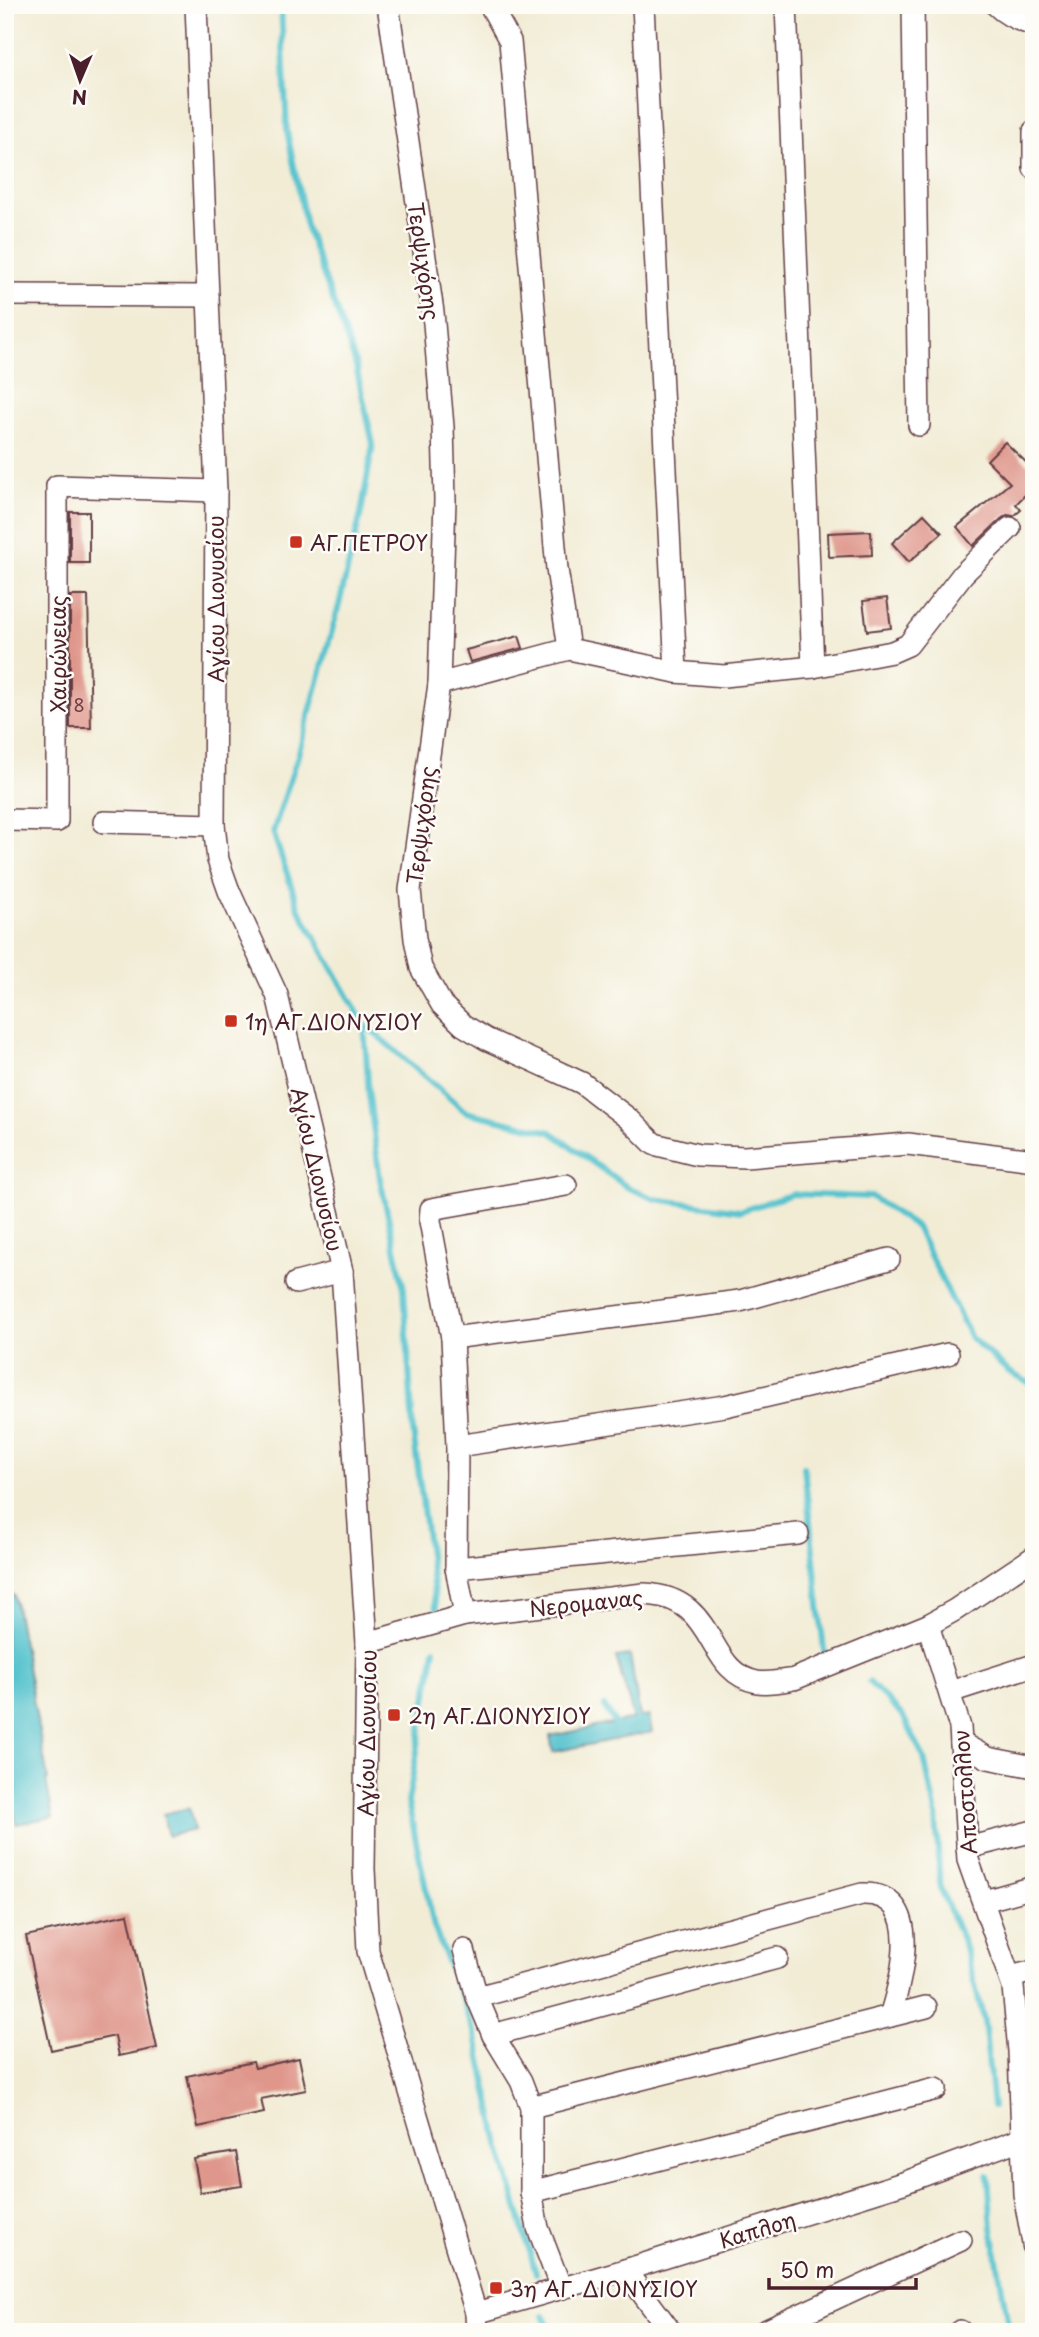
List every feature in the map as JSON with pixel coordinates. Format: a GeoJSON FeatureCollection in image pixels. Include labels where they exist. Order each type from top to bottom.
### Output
{"type":"FeatureCollection","features":[{"type":"Feature","properties":{"kind":"street","name":"Αγίου Διονυσίου"},"geometry":{"type":"LineString","coordinates":[[196,5],[216,491],[214,825],[218,860],[229,891],[277,995],[342,1271],[367,1643],[364,1869],[368,1951],[477,2323]]}},
{"type":"Feature","properties":{"kind":"street","name":"Τερψιχόρης"},"geometry":{"type":"LineString","coordinates":[[388,5],[433,312],[443,427],[445,500],[439,684],[410,890],[421,968],[442,1005],[463,1025],[486,1039],[582,1083],[629,1119],[654,1144],[698,1155],[745,1157],[908,1144],[1034,1160]]}},
{"type":"Feature","properties":{"kind":"street"},"geometry":{"type":"LineString","coordinates":[[490,5],[510,41],[556,555],[569,649]]}},
{"type":"Feature","properties":{"kind":"street"},"geometry":{"type":"LineString","coordinates":[[643,5],[677,672]]}},
{"type":"Feature","properties":{"kind":"street"},"geometry":{"type":"LineString","coordinates":[[786,5],[813,667]]}},
{"type":"Feature","properties":{"kind":"street"},"geometry":{"type":"LineString","coordinates":[[914,5],[919,425]]}},
{"type":"Feature","properties":{"kind":"street"},"geometry":{"type":"LineString","coordinates":[[996,5],[1018,20],[1034,25]]}},
{"type":"Feature","properties":{"kind":"street"},"geometry":{"type":"LineString","coordinates":[[1034,131],[1034,168]]}},
{"type":"Feature","properties":{"kind":"street"},"geometry":{"type":"LineString","coordinates":[[5,295],[208,296]]}},
{"type":"Feature","properties":{"kind":"street","name":"Χαιρώνειας"},"geometry":{"type":"LineString","coordinates":[[5,820],[57,821],[57,486],[216,491]]}},
{"type":"Feature","properties":{"kind":"street"},"geometry":{"type":"LineString","coordinates":[[439,684],[569,649],[677,672],[724,676],[813,667],[892,652],[908,645],[963,574],[1010,528]]}},
{"type":"Feature","properties":{"kind":"street"},"geometry":{"type":"LineString","coordinates":[[104,822],[214,825]]}},
{"type":"Feature","properties":{"kind":"street"},"geometry":{"type":"LineString","coordinates":[[465,1615],[456,1568],[457,1446],[452,1338],[430,1221],[431,1209],[566,1185]]}},
{"type":"Feature","properties":{"kind":"street"},"geometry":{"type":"LineString","coordinates":[[452,1338],[740,1301],[889,1259]]}},
{"type":"Feature","properties":{"kind":"street"},"geometry":{"type":"LineString","coordinates":[[296,1283],[342,1271]]}},
{"type":"Feature","properties":{"kind":"street"},"geometry":{"type":"LineString","coordinates":[[457,1446],[725,1406],[948,1354]]}},
{"type":"Feature","properties":{"kind":"street"},"geometry":{"type":"LineString","coordinates":[[456,1568],[798,1534]]}},
{"type":"Feature","properties":{"kind":"street","name":"Νερομανας"},"geometry":{"type":"LineString","coordinates":[[367,1643],[465,1615],[644,1594],[662,1595],[677,1600],[692,1611],[705,1627],[727,1665],[740,1676],[756,1682],[774,1682],[794,1679],[928,1625],[1034,1557]]}},
{"type":"Feature","properties":{"kind":"street","name":"Αποστολλον"},"geometry":{"type":"LineString","coordinates":[[928,1625],[960,1727],[968,1860],[1010,1977],[1026,2049],[1027,2137],[1024,2194],[1034,2249]]}},
{"type":"Feature","properties":{"kind":"street"},"geometry":{"type":"LineString","coordinates":[[950,1692],[1034,1665]]}},
{"type":"Feature","properties":{"kind":"street"},"geometry":{"type":"LineString","coordinates":[[961,1744],[988,1758],[1034,1767]]}},
{"type":"Feature","properties":{"kind":"street"},"geometry":{"type":"LineString","coordinates":[[967,1848],[1034,1831]]}},
{"type":"Feature","properties":{"kind":"street"},"geometry":{"type":"LineString","coordinates":[[984,1901],[1034,1887]]}},
{"type":"Feature","properties":{"kind":"street"},"geometry":{"type":"LineString","coordinates":[[477,1997],[862,1894],[876,1893],[888,1900],[898,1914],[904,1935],[902,1977],[890,2016]]}},
{"type":"Feature","properties":{"kind":"street"},"geometry":{"type":"LineString","coordinates":[[464,1950],[477,1997],[494,2035],[521,2081],[531,2107],[531,2192],[538,2228],[561,2288]]}},
{"type":"Feature","properties":{"kind":"street"},"geometry":{"type":"LineString","coordinates":[[494,2035],[777,1958]]}},
{"type":"Feature","properties":{"kind":"street"},"geometry":{"type":"LineString","coordinates":[[1010,1977],[1034,1971]]}},
{"type":"Feature","properties":{"kind":"street"},"geometry":{"type":"LineString","coordinates":[[531,2107],[926,2007]]}},
{"type":"Feature","properties":{"kind":"street"},"geometry":{"type":"LineString","coordinates":[[531,2192],[936,2089]]}},
{"type":"Feature","properties":{"kind":"street","name":"Καπλοη"},"geometry":{"type":"LineString","coordinates":[[477,2323],[561,2288],[903,2183],[1027,2137]]}},
{"type":"Feature","properties":{"kind":"street"},"geometry":{"type":"LineString","coordinates":[[764,2332],[961,2240]]}},
{"type":"Feature","properties":{"kind":"street"},"geometry":{"type":"LineString","coordinates":[[625,2270],[671,2332]]}},
{"type":"Feature","properties":{"kind":"water"},"geometry":{"type":"Polygon","coordinates":[[[5,1565],[11,1595],[14,1595],[53,1817],[16,1824],[9,1787],[6,1787],[5,1781],[5,1565]]]}},
{"type":"Feature","properties":{"kind":"water"},"geometry":{"type":"Polygon","coordinates":[[[630,1655],[640,1717],[649,1716],[652,1732],[553,1752],[550,1736],[634,1719],[616,1657],[630,1655]]]}},
{"type":"Feature","properties":{"kind":"water"},"geometry":{"type":"Polygon","coordinates":[[[189,1808],[194,1830],[168,1836],[163,1814],[189,1808]]]}},
{"type":"Feature","properties":{"kind":"building"},"geometry":{"type":"Polygon","coordinates":[[[1005,442],[1034,470],[1034,486],[1016,504],[1021,510],[1014,516],[1007,515],[1001,519],[973,546],[957,527],[1010,483],[987,460],[1005,442]]]}},
{"type":"Feature","properties":{"kind":"building"},"geometry":{"type":"Polygon","coordinates":[[[70,512],[89,512],[89,563],[70,563],[70,512]]]}},
{"type":"Feature","properties":{"kind":"building"},"geometry":{"type":"Polygon","coordinates":[[[924,514],[942,533],[909,562],[892,543],[924,514]]]}},
{"type":"Feature","properties":{"kind":"building"},"geometry":{"type":"Polygon","coordinates":[[[871,531],[872,555],[829,557],[828,533],[871,531]]]}},
{"type":"Feature","properties":{"kind":"building"},"geometry":{"type":"Polygon","coordinates":[[[70,596],[88,596],[91,728],[70,728],[70,596]]]}},
{"type":"Feature","properties":{"kind":"building"},"geometry":{"type":"Polygon","coordinates":[[[887,598],[891,628],[867,631],[863,601],[887,598]]]}},
{"type":"Feature","properties":{"kind":"building"},"geometry":{"type":"Polygon","coordinates":[[[519,636],[523,648],[470,662],[466,650],[519,636]]]}},
{"type":"Feature","properties":{"kind":"building"},"geometry":{"type":"Polygon","coordinates":[[[128,1914],[157,2048],[119,2056],[115,2036],[51,2050],[26,1936],[128,1914]]]}},
{"type":"Feature","properties":{"kind":"building"},"geometry":{"type":"Polygon","coordinates":[[[299,2058],[306,2090],[261,2099],[264,2113],[198,2127],[187,2076],[253,2062],[255,2068],[299,2058]]]}},
{"type":"Feature","properties":{"kind":"building"},"geometry":{"type":"Polygon","coordinates":[[[236,2152],[242,2186],[200,2192],[194,2159],[236,2152]]]}},
{"type":"Feature","properties":{"kind":"waterway"},"geometry":{"type":"LineString","coordinates":[[281,5],[287,131],[306,226],[355,362],[373,444],[361,513],[339,605],[297,759],[273,832],[299,909],[364,1024],[369,1096],[380,1179],[404,1289],[413,1431],[436,1608]]}},
{"type":"Feature","properties":{"kind":"waterway"},"geometry":{"type":"LineString","coordinates":[[364,1024],[466,1112],[551,1132],[627,1187],[655,1199],[741,1211],[793,1194],[872,1197],[916,1227],[971,1338],[1008,1371],[1034,1386]]}},
{"type":"Feature","properties":{"kind":"waterway"},"geometry":{"type":"LineString","coordinates":[[804,1467],[824,1651]]}},
{"type":"Feature","properties":{"kind":"waterway"},"geometry":{"type":"LineString","coordinates":[[435,1649],[408,1802],[434,1927],[476,2036],[499,2144],[536,2273]]}},
{"type":"Feature","properties":{"kind":"waterway"},"geometry":{"type":"LineString","coordinates":[[869,1682],[903,1716],[924,1758],[936,1813],[940,1887],[964,1944],[984,2020],[993,2107]]}},
{"type":"Feature","properties":{"kind":"waterway"},"geometry":{"type":"LineString","coordinates":[[604,1706],[619,1729]]}},
{"type":"Feature","properties":{"kind":"waterway"},"geometry":{"type":"LineString","coordinates":[[988,2176],[992,2228],[1007,2319],[1012,2332]]}},
{"type":"Feature","properties":{"kind":"waterway"},"geometry":{"type":"LineString","coordinates":[[544,2316],[552,2332]]}},
{"type":"Feature","properties":{"kind":"place","name":"ΑΓ.ΠΕΤΡΟΥ"},"geometry":{"type":"Point","coordinates":[296,542]}},
{"type":"Feature","properties":{"kind":"place","name":"1η ΑΓ.ΔΙΟΝΥΣΙΟΥ"},"geometry":{"type":"Point","coordinates":[231,1021]}},
{"type":"Feature","properties":{"kind":"place","name":"2η ΑΓ.ΔΙΟΝΥΣΙΟΥ"},"geometry":{"type":"Point","coordinates":[394,1715]}},
{"type":"Feature","properties":{"kind":"place","name":"3η ΑΓ. ΔΙΟΝΥΣΙΟΥ"},"geometry":{"type":"Point","coordinates":[496,2288]}}]}
